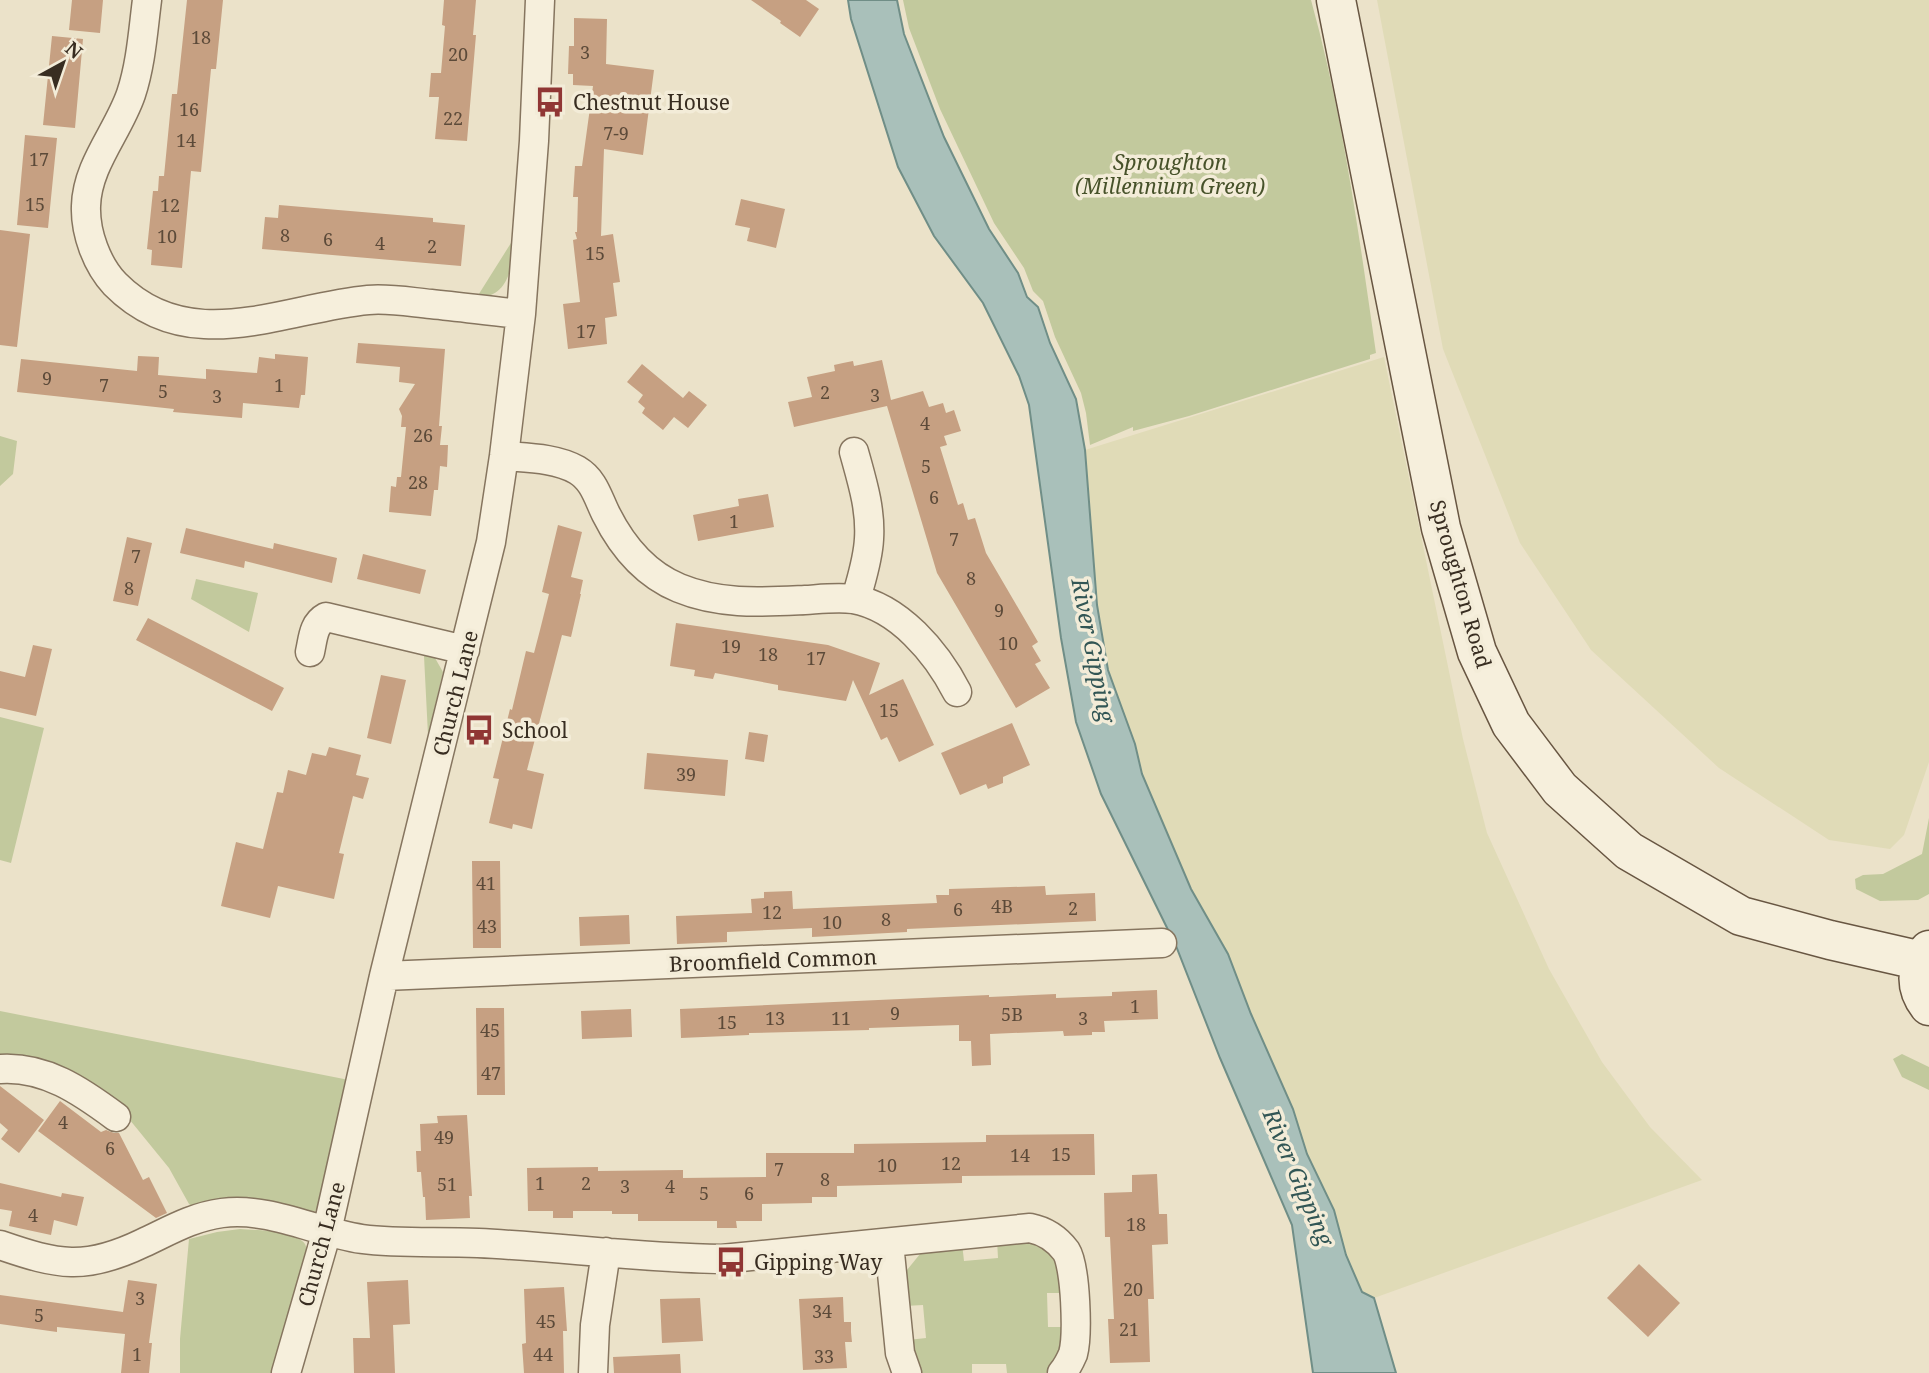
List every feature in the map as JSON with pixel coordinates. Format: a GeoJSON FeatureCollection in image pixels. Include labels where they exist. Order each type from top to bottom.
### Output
{"type":"FeatureCollection","features":[{"type":"Feature","properties":{"kind":"street"},"geometry":{"type":"LineString","coordinates":[[147,0],[141,53],[131,93],[95,167],[86,206],[94,249],[102,267],[123,292],[151,311],[200,323],[256,322],[370,300],[521,314]]}},
{"type":"Feature","properties":{"kind":"street","name":"Church Lane"},"geometry":{"type":"LineString","coordinates":[[286,1373],[327,1231],[384,976],[491,542],[505,456],[521,314],[534,141],[540,0]]}},
{"type":"Feature","properties":{"kind":"street","name":"Sproughton Road"},"geometry":{"type":"LineString","coordinates":[[1336,0],[1441,528],[1477,652],[1511,724],[1560,789],[1629,851],[1741,916],[1925,955]]}},
{"type":"Feature","properties":{"kind":"street"},"geometry":{"type":"LineString","coordinates":[[854,452],[867,498],[869,539],[856,599]]}},
{"type":"Feature","properties":{"kind":"street"},"geometry":{"type":"LineString","coordinates":[[505,456],[555,462],[580,472],[590,481],[616,533],[629,550],[642,565],[677,587],[719,600],[745,603],[856,599],[886,612],[914,632],[934,655],[957,692]]}},
{"type":"Feature","properties":{"kind":"street"},"geometry":{"type":"LineString","coordinates":[[310,652],[316,626],[326,617],[465,650]]}},
{"type":"Feature","properties":{"kind":"street","name":"Broomfield Common"},"geometry":{"type":"LineString","coordinates":[[384,976],[1162,943]]}},
{"type":"Feature","properties":{"kind":"street"},"geometry":{"type":"LineString","coordinates":[[1925,955],[1918,972],[1918,985],[1922,998],[1929,1006]]}},
{"type":"Feature","properties":{"kind":"street"},"geometry":{"type":"LineString","coordinates":[[0,1069],[24,1069],[55,1078],[116,1117]]}},
{"type":"Feature","properties":{"kind":"street"},"geometry":{"type":"LineString","coordinates":[[0,1245],[54,1261],[81,1262],[104,1258],[141,1244],[184,1222],[209,1215],[236,1212],[273,1215],[360,1238],[398,1242],[478,1243],[676,1259],[722,1259],[1030,1228],[1051,1236],[1065,1251],[1073,1270],[1075,1342],[1070,1361],[1062,1373]]}},
{"type":"Feature","properties":{"kind":"street"},"geometry":{"type":"LineString","coordinates":[[889,1243],[900,1353],[907,1373]]}},
{"type":"Feature","properties":{"kind":"street"},"geometry":{"type":"LineString","coordinates":[[593,1373],[595,1325],[606,1252]]}},
{"type":"Feature","properties":{"kind":"shaded area"},"geometry":{"type":"Polygon","coordinates":[[[1377,0],[1929,0],[1929,762],[1904,835],[1890,849],[1829,840],[1719,768],[1591,650],[1520,543],[1443,349],[1377,0]]]}},
{"type":"Feature","properties":{"kind":"shaded area"},"geometry":{"type":"Polygon","coordinates":[[[1384,357],[1463,739],[1487,833],[1549,969],[1602,1062],[1650,1127],[1702,1180],[1374,1298],[1362,1292],[1307,1154],[1293,1109],[1228,954],[1191,889],[1142,774],[1135,744],[1108,670],[1097,605],[1085,450],[1384,357]]]}},
{"type":"Feature","properties":{"kind":"green space","name":"Sproughton (Millennium Green)"},"geometry":{"type":"Polygon","coordinates":[[[903,0],[1311,0],[1341,131],[1376,353],[1370,355],[1370,359],[1189,416],[1133,431],[1133,427],[1090,445],[1081,393],[1055,337],[1043,301],[1033,291],[1024,268],[994,223],[940,109],[909,28],[903,0]]]}},
{"type":"Feature","properties":{"kind":"green space"},"geometry":{"type":"Polygon","coordinates":[[[516,235],[511,266],[503,285],[497,292],[477,297],[516,235]]]}},
{"type":"Feature","properties":{"kind":"green space"},"geometry":{"type":"Polygon","coordinates":[[[0,436],[17,441],[13,474],[0,486],[0,436]]]}},
{"type":"Feature","properties":{"kind":"green space"},"geometry":{"type":"Polygon","coordinates":[[[196,579],[258,593],[249,632],[191,599],[196,579]]]}},
{"type":"Feature","properties":{"kind":"green space"},"geometry":{"type":"Polygon","coordinates":[[[426,651],[435,658],[443,672],[428,735],[424,656],[426,651]]]}},
{"type":"Feature","properties":{"kind":"green space"},"geometry":{"type":"Polygon","coordinates":[[[0,717],[44,728],[11,863],[0,860],[0,717]]]}},
{"type":"Feature","properties":{"kind":"green space"},"geometry":{"type":"Polygon","coordinates":[[[1929,818],[1929,894],[1918,900],[1880,901],[1856,889],[1855,879],[1863,875],[1883,874],[1922,854],[1929,818]]]}},
{"type":"Feature","properties":{"kind":"green space"},"geometry":{"type":"Polygon","coordinates":[[[0,1011],[349,1080],[319,1207],[313,1213],[195,1209],[189,1204],[169,1168],[125,1114],[0,1061],[0,1011]]]}},
{"type":"Feature","properties":{"kind":"green space"},"geometry":{"type":"Polygon","coordinates":[[[1902,1054],[1929,1067],[1929,1090],[1902,1077],[1893,1059],[1902,1054]]]}},
{"type":"Feature","properties":{"kind":"green space"},"geometry":{"type":"Polygon","coordinates":[[[240,1229],[293,1236],[307,1248],[308,1255],[278,1373],[180,1373],[180,1339],[189,1239],[240,1229]]]}},
{"type":"Feature","properties":{"kind":"green space"},"geometry":{"type":"Polygon","coordinates":[[[1022,1238],[1054,1252],[1065,1293],[1047,1293],[1048,1327],[1065,1327],[1063,1346],[1055,1365],[1046,1373],[1007,1373],[1006,1364],[972,1364],[972,1373],[917,1373],[908,1340],[926,1338],[923,1305],[905,1306],[904,1279],[907,1270],[920,1254],[927,1250],[962,1243],[964,1261],[998,1258],[997,1240],[1022,1238]]]}},
{"type":"Feature","properties":{"kind":"water","name":"River Gipping"},"geometry":{"type":"Polygon","coordinates":[[[848,0],[897,0],[904,34],[944,137],[989,229],[1018,273],[1027,297],[1038,307],[1050,343],[1076,399],[1085,450],[1097,605],[1108,670],[1135,744],[1142,774],[1191,889],[1228,954],[1293,1109],[1307,1154],[1334,1210],[1346,1255],[1362,1292],[1374,1298],[1396,1373],[1313,1373],[1292,1225],[1220,1058],[1176,946],[1101,794],[1076,722],[1061,638],[1029,405],[1019,376],[983,303],[934,236],[898,167],[851,19],[848,0]]]}},
{"type":"Feature","properties":{"kind":"building"},"geometry":{"type":"Polygon","coordinates":[[[72,0],[103,0],[100,33],[69,30],[72,0]]]}},
{"type":"Feature","properties":{"kind":"building"},"geometry":{"type":"Polygon","coordinates":[[[187,0],[223,0],[216,69],[211,69],[201,172],[191,171],[182,268],[151,265],[152,250],[147,249],[153,191],[158,191],[159,176],[164,176],[172,94],[177,94],[187,0]]]}},
{"type":"Feature","properties":{"kind":"building"},"geometry":{"type":"Polygon","coordinates":[[[444,0],[476,0],[473,35],[476,35],[467,141],[435,139],[439,97],[429,97],[431,73],[441,73],[444,0]]]}},
{"type":"Feature","properties":{"kind":"building"},"geometry":{"type":"Polygon","coordinates":[[[751,0],[806,0],[819,9],[800,37],[751,0]]]}},
{"type":"Feature","properties":{"kind":"building"},"geometry":{"type":"Polygon","coordinates":[[[574,18],[607,19],[606,64],[654,70],[643,155],[604,149],[601,236],[613,234],[620,282],[613,283],[617,316],[605,318],[607,344],[568,349],[563,304],[580,302],[573,240],[577,239],[575,232],[578,197],[573,197],[575,166],[582,166],[593,86],[573,85],[573,74],[568,74],[569,46],[574,46],[574,18]]]}},
{"type":"Feature","properties":{"kind":"building"},"geometry":{"type":"Polygon","coordinates":[[[52,36],[83,39],[75,128],[43,125],[52,36]]]}},
{"type":"Feature","properties":{"kind":"building"},"geometry":{"type":"Polygon","coordinates":[[[25,135],[57,138],[48,228],[17,225],[25,135]]]}},
{"type":"Feature","properties":{"kind":"building"},"geometry":{"type":"Polygon","coordinates":[[[741,199],[785,209],[776,248],[747,241],[750,228],[735,225],[741,199]]]}},
{"type":"Feature","properties":{"kind":"building"},"geometry":{"type":"Polygon","coordinates":[[[279,205],[433,218],[433,222],[465,225],[461,266],[262,249],[265,217],[278,218],[279,205]]]}},
{"type":"Feature","properties":{"kind":"building"},"geometry":{"type":"Polygon","coordinates":[[[0,230],[30,234],[17,347],[0,345],[0,230]]]}},
{"type":"Feature","properties":{"kind":"building"},"geometry":{"type":"Polygon","coordinates":[[[358,343],[445,349],[439,426],[442,426],[440,445],[448,445],[447,467],[440,466],[438,490],[434,490],[431,516],[389,512],[391,486],[396,487],[397,477],[401,477],[406,427],[401,427],[402,416],[399,409],[415,384],[399,382],[400,367],[356,363],[358,343]]]}},
{"type":"Feature","properties":{"kind":"building"},"geometry":{"type":"Polygon","coordinates":[[[275,354],[308,357],[305,395],[301,395],[299,408],[243,403],[242,418],[17,392],[21,359],[137,371],[138,356],[159,357],[158,375],[206,379],[206,369],[257,373],[259,357],[275,359],[275,354]]]}},
{"type":"Feature","properties":{"kind":"building"},"geometry":{"type":"Polygon","coordinates":[[[882,360],[891,400],[923,391],[929,407],[943,403],[946,413],[954,410],[961,431],[944,436],[947,445],[940,447],[958,505],[963,503],[968,520],[975,518],[986,553],[1038,642],[1032,646],[1041,661],[1035,664],[1050,688],[1016,708],[937,573],[887,406],[794,427],[788,402],[812,397],[807,377],[835,371],[834,365],[853,361],[854,366],[882,360]]]}},
{"type":"Feature","properties":{"kind":"building"},"geometry":{"type":"Polygon","coordinates":[[[642,364],[683,398],[689,391],[707,405],[688,428],[674,417],[663,430],[642,413],[645,408],[638,402],[643,395],[627,382],[642,364]]]}},
{"type":"Feature","properties":{"kind":"building"},"geometry":{"type":"Polygon","coordinates":[[[768,494],[774,527],[698,541],[693,515],[739,506],[738,499],[768,494]]]}},
{"type":"Feature","properties":{"kind":"building"},"geometry":{"type":"Polygon","coordinates":[[[558,525],[582,532],[571,577],[583,580],[581,594],[571,637],[562,635],[527,770],[544,774],[532,829],[513,824],[512,829],[489,823],[499,779],[493,778],[526,651],[534,653],[540,630],[549,594],[542,592],[558,525]]]}},
{"type":"Feature","properties":{"kind":"building"},"geometry":{"type":"Polygon","coordinates":[[[186,528],[273,549],[274,543],[337,558],[332,583],[245,561],[244,568],[180,553],[186,528]]]}},
{"type":"Feature","properties":{"kind":"building"},"geometry":{"type":"Polygon","coordinates":[[[127,537],[152,543],[138,606],[113,601],[127,537]]]}},
{"type":"Feature","properties":{"kind":"building"},"geometry":{"type":"Polygon","coordinates":[[[363,554],[426,570],[420,594],[357,579],[363,554]]]}},
{"type":"Feature","properties":{"kind":"building"},"geometry":{"type":"Polygon","coordinates":[[[148,618],[284,688],[272,711],[136,640],[148,618]]]}},
{"type":"Feature","properties":{"kind":"building"},"geometry":{"type":"Polygon","coordinates":[[[676,623],[828,645],[880,663],[869,695],[903,679],[934,745],[899,762],[887,737],[881,740],[853,680],[846,701],[778,690],[778,685],[715,673],[713,679],[694,676],[695,670],[670,666],[676,623]]]}},
{"type":"Feature","properties":{"kind":"building"},"geometry":{"type":"Polygon","coordinates":[[[33,645],[52,649],[36,716],[0,708],[0,671],[25,677],[33,645]]]}},
{"type":"Feature","properties":{"kind":"building"},"geometry":{"type":"Polygon","coordinates":[[[381,675],[406,680],[391,744],[367,738],[381,675]]]}},
{"type":"Feature","properties":{"kind":"building"},"geometry":{"type":"Polygon","coordinates":[[[1012,723],[1030,765],[1003,777],[1003,783],[988,789],[986,784],[960,795],[941,753],[1012,723]]]}},
{"type":"Feature","properties":{"kind":"building"},"geometry":{"type":"Polygon","coordinates":[[[749,732],[768,735],[764,762],[745,759],[749,732]]]}},
{"type":"Feature","properties":{"kind":"building"},"geometry":{"type":"Polygon","coordinates":[[[329,747],[361,755],[356,775],[369,778],[363,799],[353,796],[339,853],[344,854],[334,899],[278,886],[270,918],[221,906],[236,842],[263,849],[277,792],[283,793],[288,770],[306,775],[312,753],[326,756],[329,747]]]}},
{"type":"Feature","properties":{"kind":"building"},"geometry":{"type":"Polygon","coordinates":[[[647,753],[728,760],[725,796],[644,789],[647,753]]]}},
{"type":"Feature","properties":{"kind":"building"},"geometry":{"type":"Polygon","coordinates":[[[472,861],[500,861],[501,948],[473,948],[472,861]]]}},
{"type":"Feature","properties":{"kind":"building"},"geometry":{"type":"Polygon","coordinates":[[[1045,886],[1046,895],[1095,893],[1096,921],[907,929],[907,932],[812,937],[812,928],[727,932],[727,942],[677,944],[676,916],[752,913],[751,899],[764,898],[764,892],[792,891],[793,909],[937,903],[936,895],[949,895],[949,889],[1045,886]]]}},
{"type":"Feature","properties":{"kind":"building"},"geometry":{"type":"Polygon","coordinates":[[[629,915],[630,944],[580,946],[579,917],[629,915]]]}},
{"type":"Feature","properties":{"kind":"building"},"geometry":{"type":"Polygon","coordinates":[[[1157,990],[1158,1019],[1104,1021],[1105,1032],[1092,1032],[1092,1035],[1064,1036],[1063,1031],[990,1034],[991,1065],[972,1066],[971,1041],[959,1041],[959,1025],[681,1038],[680,1009],[989,995],[1056,994],[1056,998],[1112,996],[1112,992],[1157,990]]]}},
{"type":"Feature","properties":{"kind":"building"},"geometry":{"type":"Polygon","coordinates":[[[476,1008],[504,1008],[505,1095],[477,1095],[476,1008]]]}},
{"type":"Feature","properties":{"kind":"building"},"geometry":{"type":"Polygon","coordinates":[[[631,1009],[632,1037],[582,1039],[581,1011],[631,1009]]]}},
{"type":"Feature","properties":{"kind":"building"},"geometry":{"type":"Polygon","coordinates":[[[0,1086],[44,1120],[19,1153],[1,1139],[8,1130],[0,1123],[0,1086]]]}},
{"type":"Feature","properties":{"kind":"building"},"geometry":{"type":"Polygon","coordinates":[[[60,1101],[101,1132],[106,1130],[119,1133],[143,1180],[149,1177],[167,1213],[156,1218],[38,1131],[60,1101]]]}},
{"type":"Feature","properties":{"kind":"building"},"geometry":{"type":"Polygon","coordinates":[[[467,1115],[472,1196],[469,1196],[470,1218],[426,1220],[421,1172],[417,1172],[416,1151],[421,1151],[420,1124],[438,1123],[437,1116],[467,1115]]]}},
{"type":"Feature","properties":{"kind":"building"},"geometry":{"type":"Polygon","coordinates":[[[1094,1134],[1095,1175],[962,1176],[962,1183],[837,1186],[837,1197],[812,1197],[812,1203],[762,1204],[762,1221],[736,1221],[737,1228],[717,1228],[717,1221],[638,1221],[638,1214],[612,1214],[612,1211],[573,1211],[573,1218],[553,1218],[553,1211],[528,1211],[527,1168],[683,1170],[683,1178],[766,1177],[766,1153],[854,1153],[854,1144],[986,1142],[986,1135],[1094,1134]]]}},
{"type":"Feature","properties":{"kind":"building"},"geometry":{"type":"Polygon","coordinates":[[[1157,1174],[1159,1214],[1167,1214],[1168,1244],[1152,1245],[1154,1299],[1148,1299],[1150,1362],[1110,1363],[1108,1319],[1114,1319],[1110,1237],[1105,1237],[1104,1193],[1132,1192],[1132,1175],[1157,1174]]]}},
{"type":"Feature","properties":{"kind":"building"},"geometry":{"type":"Polygon","coordinates":[[[0,1183],[61,1197],[62,1193],[84,1197],[77,1226],[54,1220],[51,1235],[9,1226],[12,1211],[0,1209],[0,1183]]]}},
{"type":"Feature","properties":{"kind":"building"},"geometry":{"type":"Polygon","coordinates":[[[1639,1264],[1680,1303],[1648,1337],[1607,1298],[1639,1264]]]}},
{"type":"Feature","properties":{"kind":"building"},"geometry":{"type":"Polygon","coordinates":[[[128,1280],[157,1284],[149,1343],[152,1343],[149,1373],[121,1373],[125,1334],[57,1327],[57,1332],[0,1324],[0,1295],[123,1312],[128,1280]]]}},
{"type":"Feature","properties":{"kind":"building"},"geometry":{"type":"Polygon","coordinates":[[[408,1280],[410,1324],[393,1325],[395,1373],[354,1373],[353,1338],[370,1338],[367,1282],[408,1280]]]}},
{"type":"Feature","properties":{"kind":"building"},"geometry":{"type":"Polygon","coordinates":[[[564,1287],[567,1331],[563,1331],[564,1373],[524,1373],[524,1289],[564,1287]]]}},
{"type":"Feature","properties":{"kind":"building"},"geometry":{"type":"Polygon","coordinates":[[[843,1297],[844,1322],[851,1322],[852,1342],[845,1342],[847,1368],[803,1370],[799,1299],[843,1297]]]}},
{"type":"Feature","properties":{"kind":"building"},"geometry":{"type":"Polygon","coordinates":[[[700,1298],[703,1341],[662,1343],[660,1299],[700,1298]]]}},
{"type":"Feature","properties":{"kind":"building"},"geometry":{"type":"Polygon","coordinates":[[[680,1354],[681,1373],[614,1373],[613,1357],[680,1354]]]}},
{"type":"Feature","properties":{"kind":"place","name":"Chestnut House"},"geometry":{"type":"Point","coordinates":[550,102]}},
{"type":"Feature","properties":{"kind":"place","name":"School"},"geometry":{"type":"Point","coordinates":[479,730]}},
{"type":"Feature","properties":{"kind":"place","name":"Gipping Way"},"geometry":{"type":"Point","coordinates":[731,1262]}}]}
